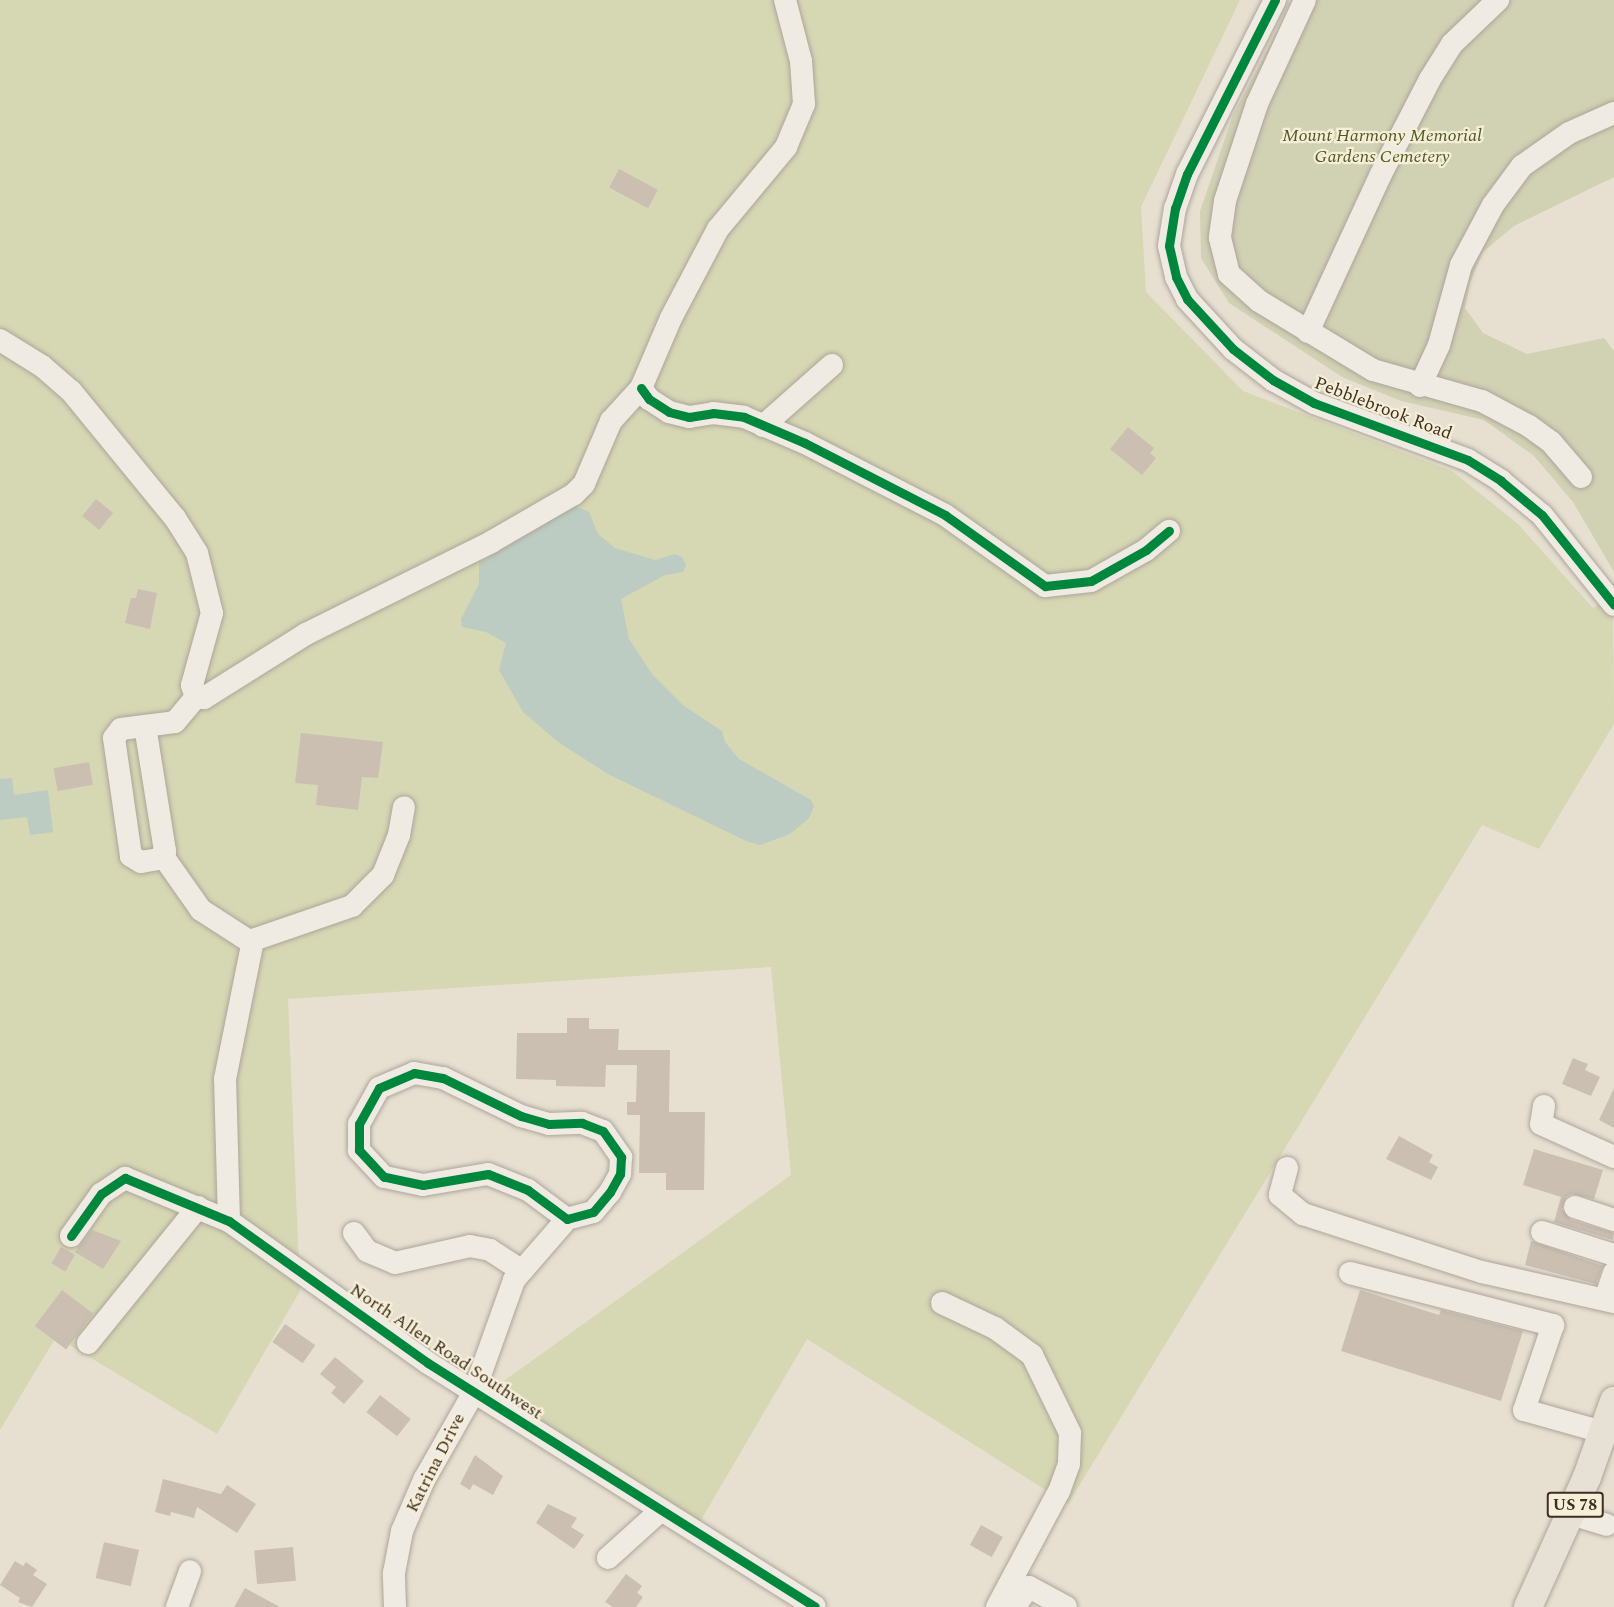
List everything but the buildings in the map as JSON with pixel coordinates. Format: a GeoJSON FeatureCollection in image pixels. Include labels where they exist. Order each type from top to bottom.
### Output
{"type":"FeatureCollection","features":[{"type":"Feature","properties":{"kind":"main road","name":"US 78"},"geometry":{"type":"LineString","coordinates":[[1528,1607],[1571,1514],[1614,1401]]}},
{"type":"Feature","properties":{"kind":"street"},"geometry":{"type":"LineString","coordinates":[[196,697],[204,698],[306,634],[548,510],[584,484],[611,421],[640,388],[671,318],[718,229],[786,147],[804,104],[801,61],[784,0]]}},
{"type":"Feature","properties":{"kind":"street","name":"Pebblebrook Road"},"geometry":{"type":"LineString","coordinates":[[1275,0],[1187,174],[1175,207],[1169,246],[1176,277],[1187,299],[1233,349],[1273,380],[1314,403],[1468,460],[1501,481],[1542,514],[1614,605]]}},
{"type":"Feature","properties":{"kind":"street"},"geometry":{"type":"LineString","coordinates":[[1305,0],[1257,104],[1237,158],[1225,201],[1220,238],[1223,259],[1236,284],[1308,332],[1373,370],[1420,386],[1482,401],[1529,426],[1551,442],[1581,477]]}},
{"type":"Feature","properties":{"kind":"street"},"geometry":{"type":"LineString","coordinates":[[1308,332],[1380,176],[1430,79],[1452,44],[1498,0]]}},
{"type":"Feature","properties":{"kind":"street"},"geometry":{"type":"LineString","coordinates":[[1420,386],[1439,345],[1461,266],[1493,205],[1522,166],[1569,133],[1614,112]]}},
{"type":"Feature","properties":{"kind":"street"},"geometry":{"type":"LineString","coordinates":[[0,340],[42,366],[71,391],[175,518],[197,553],[212,613],[192,685],[196,697]]}},
{"type":"Feature","properties":{"kind":"street"},"geometry":{"type":"LineString","coordinates":[[763,426],[832,365]]}},
{"type":"Feature","properties":{"kind":"street"},"geometry":{"type":"LineString","coordinates":[[640,388],[649,399],[669,412],[689,417],[730,414],[763,426],[945,515],[1045,586],[1091,581],[1146,550],[1169,531]]}},
{"type":"Feature","properties":{"kind":"street"},"geometry":{"type":"LineString","coordinates":[[163,856],[141,862],[130,856],[114,743],[121,729],[175,722],[196,697]]}},
{"type":"Feature","properties":{"kind":"street"},"geometry":{"type":"LineString","coordinates":[[145,726],[163,856],[201,910],[252,943]]}},
{"type":"Feature","properties":{"kind":"street"},"geometry":{"type":"LineString","coordinates":[[252,943],[352,906],[383,875],[399,835],[404,807]]}},
{"type":"Feature","properties":{"kind":"street"},"geometry":{"type":"LineString","coordinates":[[228,1221],[225,1079],[252,943]]}},
{"type":"Feature","properties":{"kind":"street"},"geometry":{"type":"LineString","coordinates":[[431,1074],[521,1116],[549,1124],[582,1123],[603,1131],[621,1157],[620,1173],[601,1205],[578,1219],[567,1219],[528,1190],[488,1174],[423,1185],[384,1177],[364,1158],[357,1140],[363,1111],[374,1093],[402,1075],[431,1074]]}},
{"type":"Feature","properties":{"kind":"street"},"geometry":{"type":"LineString","coordinates":[[1544,1106],[1541,1124],[1614,1157]]}},
{"type":"Feature","properties":{"kind":"street"},"geometry":{"type":"LineString","coordinates":[[1287,1168],[1280,1195],[1303,1214],[1482,1272],[1610,1300],[1614,1274]]}},
{"type":"Feature","properties":{"kind":"street","name":"North Allen Road Southwest"},"geometry":{"type":"LineString","coordinates":[[71,1236],[101,1194],[125,1178],[228,1221],[340,1302],[474,1392],[814,1607]]}},
{"type":"Feature","properties":{"kind":"street"},"geometry":{"type":"LineString","coordinates":[[88,1343],[198,1207]]}},
{"type":"Feature","properties":{"kind":"street"},"geometry":{"type":"LineString","coordinates":[[1575,1207],[1614,1220]]}},
{"type":"Feature","properties":{"kind":"street","name":"Katrina Drive"},"geometry":{"type":"LineString","coordinates":[[395,1607],[394,1573],[402,1532],[424,1480],[474,1392],[510,1290],[522,1271],[567,1219]]}},
{"type":"Feature","properties":{"kind":"street"},"geometry":{"type":"LineString","coordinates":[[1542,1232],[1614,1255]]}},
{"type":"Feature","properties":{"kind":"street"},"geometry":{"type":"LineString","coordinates":[[354,1233],[367,1251],[394,1263],[470,1246],[490,1250],[522,1271]]}},
{"type":"Feature","properties":{"kind":"street"},"geometry":{"type":"LineString","coordinates":[[1350,1273],[1553,1325],[1524,1410],[1603,1432]]}},
{"type":"Feature","properties":{"kind":"street"},"geometry":{"type":"LineString","coordinates":[[942,1303],[995,1328],[1032,1355],[1070,1433],[1069,1464],[1059,1491],[997,1607]]}},
{"type":"Feature","properties":{"kind":"street"},"geometry":{"type":"LineString","coordinates":[[608,1558],[660,1511]]}},
{"type":"Feature","properties":{"kind":"street"},"geometry":{"type":"LineString","coordinates":[[1571,1514],[1606,1525]]}},
{"type":"Feature","properties":{"kind":"street"},"geometry":{"type":"LineString","coordinates":[[177,1607],[190,1571]]}},
{"type":"Feature","properties":{"kind":"street"},"geometry":{"type":"LineString","coordinates":[[1014,1607],[1029,1587],[1066,1607]]}},
{"type":"Feature","properties":{"kind":"green space"},"geometry":{"type":"Polygon","coordinates":[[[0,0],[1240,0],[1141,207],[1146,292],[1243,391],[1452,471],[1518,524],[1593,608],[1613,597],[1614,724],[1539,849],[1482,825],[1068,1504],[807,1339],[694,1532],[476,1401],[791,1175],[771,967],[288,999],[300,1291],[217,1434],[56,1337],[0,1430],[0,0]]]}},
{"type":"Feature","properties":{"kind":"green space","name":"Mount Harmony Memorial Gardens Cemetery"},"geometry":{"type":"Polygon","coordinates":[[[1294,0],[1614,0],[1614,177],[1514,226],[1483,252],[1470,283],[1465,308],[1483,333],[1527,354],[1604,338],[1614,351],[1614,572],[1573,502],[1534,456],[1484,420],[1401,401],[1342,377],[1229,303],[1201,258],[1200,211],[1233,115],[1294,0]]]}},
{"type":"Feature","properties":{"kind":"shaded area"},"geometry":{"type":"Polygon","coordinates":[[[575,506],[589,512],[598,534],[615,548],[655,560],[675,554],[682,557],[686,565],[683,572],[665,575],[621,599],[629,639],[652,674],[684,706],[722,731],[725,742],[739,759],[811,800],[814,806],[809,818],[790,834],[760,845],[746,841],[608,774],[558,742],[523,712],[499,670],[506,643],[486,632],[462,627],[461,619],[479,584],[479,563],[575,506]]]}},
{"type":"Feature","properties":{"kind":"shaded area"},"geometry":{"type":"Polygon","coordinates":[[[12,778],[14,795],[48,790],[53,832],[30,835],[27,817],[0,820],[0,779],[12,778]]]}},
{"type":"Feature","properties":{"kind":"cycle path"},"geometry":{"type":"LineString","coordinates":[[1275,0],[1187,174],[1175,208],[1169,246],[1176,277],[1187,299],[1233,349],[1273,380],[1314,403],[1468,460],[1501,481],[1542,515],[1614,605]]}},
{"type":"Feature","properties":{"kind":"cycle path"},"geometry":{"type":"LineString","coordinates":[[641,388],[649,399],[669,412],[689,417],[713,413],[744,417],[805,443],[945,515],[1045,586],[1091,581],[1146,550],[1169,531]]}},
{"type":"Feature","properties":{"kind":"cycle path"},"geometry":{"type":"LineString","coordinates":[[414,1073],[443,1078],[521,1116],[549,1124],[582,1123],[603,1131],[621,1157],[620,1174],[610,1192],[593,1212],[567,1219],[528,1190],[488,1174],[423,1185],[384,1177],[359,1150],[359,1124],[379,1088],[414,1073]]}},
{"type":"Feature","properties":{"kind":"cycle path"},"geometry":{"type":"LineString","coordinates":[[71,1236],[101,1194],[125,1178],[229,1221],[428,1363],[815,1607]]}}]}
